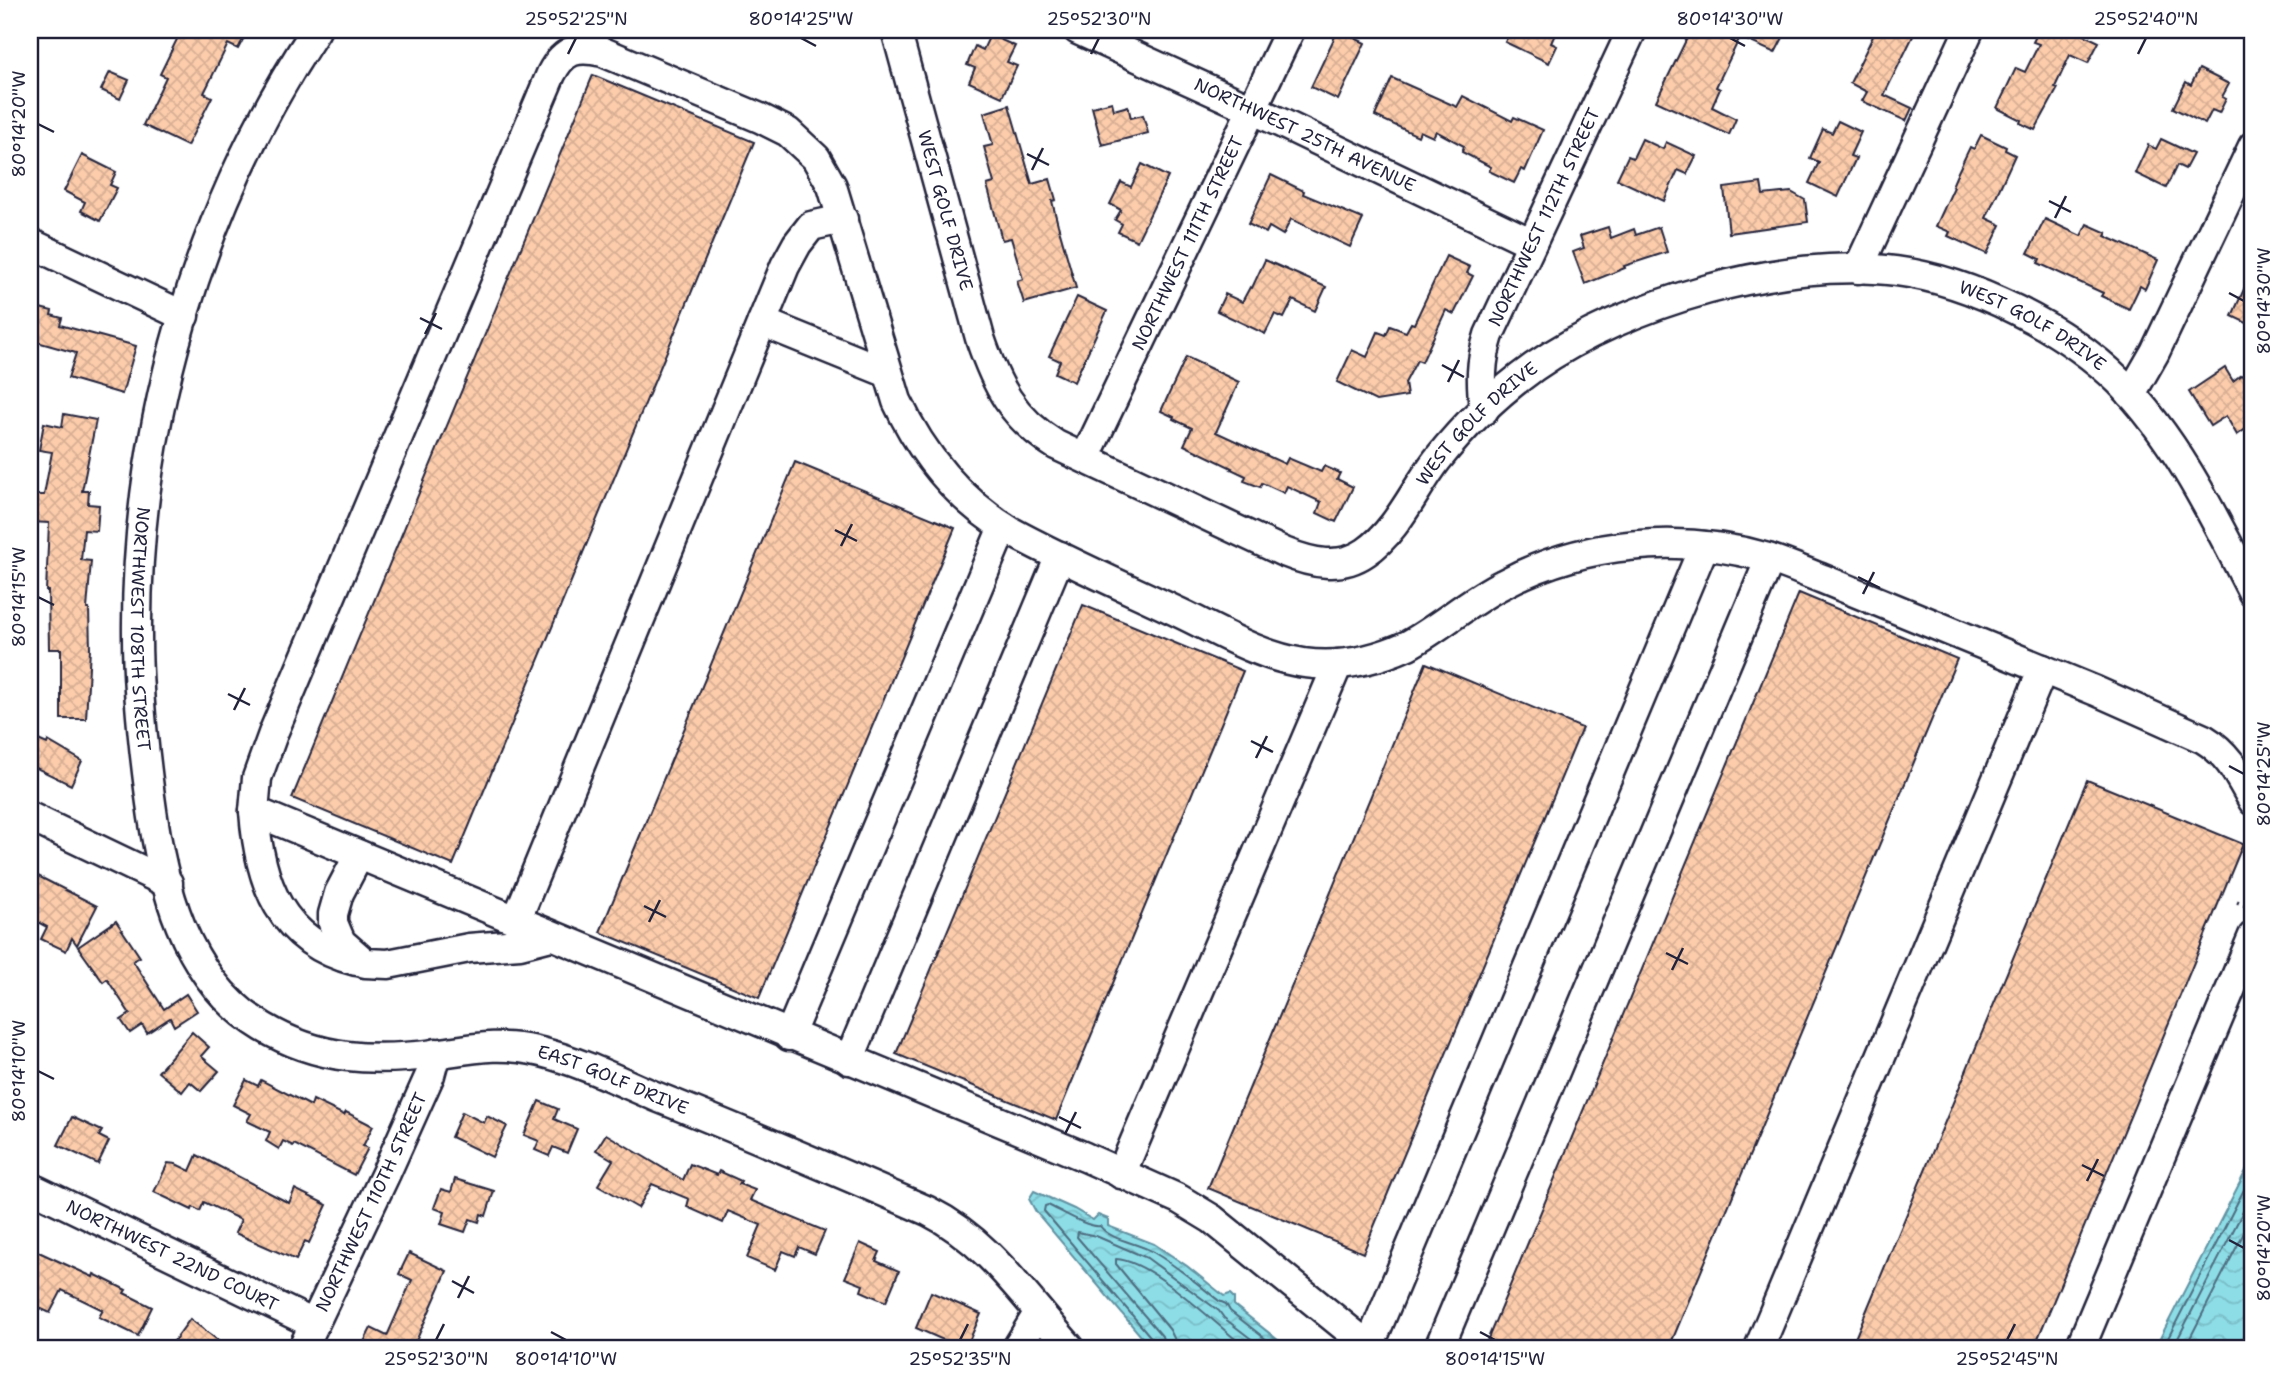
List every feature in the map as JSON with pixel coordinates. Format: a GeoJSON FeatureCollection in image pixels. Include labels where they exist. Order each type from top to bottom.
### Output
{"type":"FeatureCollection","features":[{"type":"Feature","properties":{"kind":"street","name":"NORTHWEST 108TH STREET"},"geometry":{"type":"LineString","coordinates":[[168,883],[155,829],[140,709],[137,602],[140,548],[149,478],[166,383],[184,316],[225,197],[266,113],[316,30]]}},
{"type":"Feature","properties":{"kind":"street","name":"NORTHWEST 25TH AVENUE"},"geometry":{"type":"LineString","coordinates":[[1079,30],[1252,109],[1532,243]]}},
{"type":"Feature","properties":{"kind":"street","name":"NORTHWEST 111TH STREET"},"geometry":{"type":"LineString","coordinates":[[1085,458],[1290,30]]}},
{"type":"Feature","properties":{"kind":"street","name":"NORTHWEST 112TH STREET"},"geometry":{"type":"LineString","coordinates":[[1484,410],[1480,372],[1489,335],[1632,30]]}},
{"type":"Feature","properties":{"kind":"street"},"geometry":{"type":"LineString","coordinates":[[1858,269],[1969,30]]}},
{"type":"Feature","properties":{"kind":"street","name":"WEST GOLF DRIVE"},"geometry":{"type":"LineString","coordinates":[[903,33],[979,338],[992,373],[1008,402],[1031,428],[1056,445],[1284,552],[1320,563],[1338,563],[1366,552],[1384,536],[1443,454],[1484,410],[1532,369],[1596,331],[1651,308],[1760,278],[1812,271],[1858,269],[1899,271],[1955,286],[1997,302],[2064,337],[2103,367],[2131,394],[2174,450],[2205,500],[2253,593]]}},
{"type":"Feature","properties":{"kind":"street"},"geometry":{"type":"LineString","coordinates":[[551,936],[520,944],[469,947],[388,964],[365,963],[339,956],[313,943],[293,926],[278,907],[268,887],[256,837],[254,794],[262,761],[543,94],[561,60],[576,49],[582,48],[603,52],[778,126],[807,148],[825,170],[843,219],[888,373],[904,416],[936,467],[971,503],[1003,527],[1253,647],[1304,663],[1338,664],[1376,658],[1408,645],[1488,592],[1535,568],[1561,560],[1623,546],[1659,544],[1731,550],[1770,559],[2043,669],[2213,744],[2229,758],[2253,801]]}},
{"type":"Feature","properties":{"kind":"street"},"geometry":{"type":"LineString","coordinates":[[2131,394],[2155,352],[2253,146]]}},
{"type":"Feature","properties":{"kind":"street"},"geometry":{"type":"LineString","coordinates":[[516,921],[785,266],[802,237],[814,225],[843,219]]}},
{"type":"Feature","properties":{"kind":"street"},"geometry":{"type":"LineString","coordinates":[[30,243],[184,316]]}},
{"type":"Feature","properties":{"kind":"street"},"geometry":{"type":"LineString","coordinates":[[762,322],[888,373]]}},
{"type":"Feature","properties":{"kind":"street"},"geometry":{"type":"LineString","coordinates":[[789,1036],[1003,527]]}},
{"type":"Feature","properties":{"kind":"street"},"geometry":{"type":"LineString","coordinates":[[254,811],[1179,1199],[1212,1219],[1370,1348],[1704,546]]}},
{"type":"Feature","properties":{"kind":"street"},"geometry":{"type":"LineString","coordinates":[[849,1060],[1060,556]]}},
{"type":"Feature","properties":{"kind":"street"},"geometry":{"type":"LineString","coordinates":[[1439,1348],[1770,559]]}},
{"type":"Feature","properties":{"kind":"street"},"geometry":{"type":"LineString","coordinates":[[1121,1174],[1338,664]]}},
{"type":"Feature","properties":{"kind":"street"},"geometry":{"type":"LineString","coordinates":[[1759,1348],[2043,669]]}},
{"type":"Feature","properties":{"kind":"street"},"geometry":{"type":"LineString","coordinates":[[30,817],[168,883]]}},
{"type":"Feature","properties":{"kind":"street"},"geometry":{"type":"LineString","coordinates":[[359,855],[339,893],[332,923],[341,942],[365,963]]}},
{"type":"Feature","properties":{"kind":"street","name":"EAST GOLF DRIVE"},"geometry":{"type":"LineString","coordinates":[[168,883],[183,931],[201,968],[219,990],[254,1021],[299,1045],[333,1054],[380,1058],[436,1054],[492,1045],[538,1051],[575,1063],[763,1140],[942,1218],[980,1245],[1070,1348]]}},
{"type":"Feature","properties":{"kind":"street"},"geometry":{"type":"LineString","coordinates":[[2080,1348],[2253,936]]}},
{"type":"Feature","properties":{"kind":"street","name":"NORTHWEST 110TH STREET"},"geometry":{"type":"LineString","coordinates":[[309,1336],[386,1173],[430,1075],[436,1054]]}},
{"type":"Feature","properties":{"kind":"street","name":"NORTHWEST 22ND COURT"},"geometry":{"type":"LineString","coordinates":[[30,1187],[309,1336]]}},
{"type":"Feature","properties":{"kind":"street"},"geometry":{"type":"LineString","coordinates":[[1017,1348],[1039,1312]]}},
{"type":"Feature","properties":{"kind":"path"},"geometry":{"type":"LineString","coordinates":[[2237,902],[2253,909]]}},
{"type":"Feature","properties":{"kind":"water"},"geometry":{"type":"Polygon","coordinates":[[[2253,1157],[2253,1348],[2155,1348],[2253,1157]]]}},
{"type":"Feature","properties":{"kind":"water"},"geometry":{"type":"Polygon","coordinates":[[[1034,1191],[1093,1220],[1098,1215],[1108,1219],[1108,1226],[1154,1244],[1224,1296],[1230,1294],[1234,1298],[1234,1305],[1288,1348],[1151,1348],[1036,1212],[1029,1199],[1034,1191]]]}},
{"type":"Feature","properties":{"kind":"building"},"geometry":{"type":"Polygon","coordinates":[[[191,30],[248,30],[238,49],[228,44],[204,93],[212,97],[187,146],[143,125],[166,77],[160,74],[180,33],[188,37],[191,30]]]}},
{"type":"Feature","properties":{"kind":"building"},"geometry":{"type":"Polygon","coordinates":[[[1338,30],[1365,43],[1338,100],[1311,87],[1338,30]]]}},
{"type":"Feature","properties":{"kind":"building"},"geometry":{"type":"Polygon","coordinates":[[[1511,30],[1557,30],[1551,43],[1557,46],[1549,63],[1505,42],[1511,30]]]}},
{"type":"Feature","properties":{"kind":"building"},"geometry":{"type":"Polygon","coordinates":[[[1691,30],[1787,30],[1775,53],[1740,37],[1716,87],[1720,89],[1712,107],[1736,119],[1729,135],[1656,101],[1691,30]]]}},
{"type":"Feature","properties":{"kind":"building"},"geometry":{"type":"Polygon","coordinates":[[[1876,30],[1916,30],[1884,95],[1912,108],[1906,121],[1862,101],[1867,92],[1850,83],[1876,30]]]}},
{"type":"Feature","properties":{"kind":"building"},"geometry":{"type":"Polygon","coordinates":[[[2039,30],[2074,30],[2099,42],[2088,63],[2070,55],[2055,87],[2058,88],[2035,130],[1997,108],[2016,68],[2025,72],[2039,44],[2033,42],[2039,30]]]}},
{"type":"Feature","properties":{"kind":"building"},"geometry":{"type":"Polygon","coordinates":[[[990,35],[1015,46],[1007,62],[1017,66],[1002,97],[969,82],[975,68],[967,65],[975,46],[983,50],[990,35]]]}},
{"type":"Feature","properties":{"kind":"building"},"geometry":{"type":"Polygon","coordinates":[[[2199,69],[2229,84],[2222,97],[2226,99],[2219,113],[2212,110],[2205,124],[2173,108],[2186,82],[2191,85],[2199,69]]]}},
{"type":"Feature","properties":{"kind":"building"},"geometry":{"type":"Polygon","coordinates":[[[110,72],[129,80],[120,99],[101,90],[110,72]]]}},
{"type":"Feature","properties":{"kind":"building"},"geometry":{"type":"Polygon","coordinates":[[[593,75],[754,142],[453,865],[292,798],[593,75]]]}},
{"type":"Feature","properties":{"kind":"building"},"geometry":{"type":"Polygon","coordinates":[[[1392,78],[1457,107],[1463,96],[1512,121],[1514,117],[1543,130],[1525,171],[1521,169],[1514,183],[1489,171],[1491,167],[1462,152],[1464,146],[1436,131],[1433,137],[1420,131],[1418,136],[1375,116],[1392,78]]]}},
{"type":"Feature","properties":{"kind":"building"},"geometry":{"type":"Polygon","coordinates":[[[1112,102],[1114,110],[1128,106],[1131,118],[1143,115],[1148,133],[1102,145],[1092,107],[1112,102]]]}},
{"type":"Feature","properties":{"kind":"building"},"geometry":{"type":"Polygon","coordinates":[[[1009,105],[1032,184],[1050,179],[1056,200],[1052,201],[1076,288],[1024,303],[1017,281],[1023,279],[1011,238],[1002,240],[987,185],[994,183],[984,147],[993,145],[984,113],[1009,105]]]}},
{"type":"Feature","properties":{"kind":"building"},"geometry":{"type":"Polygon","coordinates":[[[1838,121],[1861,132],[1850,156],[1856,158],[1838,197],[1809,183],[1819,162],[1810,158],[1823,129],[1832,133],[1838,121]]]}},
{"type":"Feature","properties":{"kind":"building"},"geometry":{"type":"Polygon","coordinates":[[[1981,135],[2006,147],[2005,150],[2015,155],[1986,218],[2001,225],[1987,254],[1948,236],[1950,232],[1936,226],[1970,147],[1974,149],[1981,135]]]}},
{"type":"Feature","properties":{"kind":"building"},"geometry":{"type":"Polygon","coordinates":[[[1642,139],[1663,149],[1666,142],[1696,156],[1687,174],[1678,170],[1664,201],[1617,179],[1628,156],[1633,158],[1642,139]]]}},
{"type":"Feature","properties":{"kind":"building"},"geometry":{"type":"Polygon","coordinates":[[[2161,139],[2193,154],[2185,169],[2177,165],[2166,188],[2135,173],[2148,145],[2156,149],[2161,139]]]}},
{"type":"Feature","properties":{"kind":"building"},"geometry":{"type":"Polygon","coordinates":[[[82,155],[116,172],[110,185],[117,188],[100,221],[81,211],[85,202],[64,191],[82,155]]]}},
{"type":"Feature","properties":{"kind":"building"},"geometry":{"type":"Polygon","coordinates":[[[1142,164],[1168,177],[1137,241],[1118,232],[1122,224],[1115,220],[1121,210],[1110,204],[1121,182],[1131,187],[1142,164]]]}},
{"type":"Feature","properties":{"kind":"building"},"geometry":{"type":"Polygon","coordinates":[[[1271,175],[1304,191],[1303,194],[1363,219],[1350,247],[1291,219],[1283,235],[1269,227],[1266,233],[1248,224],[1271,175]]]}},
{"type":"Feature","properties":{"kind":"building"},"geometry":{"type":"Polygon","coordinates":[[[1761,183],[1763,195],[1791,192],[1805,200],[1808,222],[1729,233],[1724,188],[1761,183]]]}},
{"type":"Feature","properties":{"kind":"building"},"geometry":{"type":"Polygon","coordinates":[[[2045,219],[2081,236],[2087,224],[2107,233],[2105,236],[2158,260],[2145,289],[2140,286],[2129,309],[2101,296],[2103,293],[2038,263],[2040,259],[2028,253],[2045,219]]]}},
{"type":"Feature","properties":{"kind":"building"},"geometry":{"type":"Polygon","coordinates":[[[1608,227],[1611,238],[1634,229],[1636,235],[1659,227],[1667,252],[1624,266],[1625,268],[1585,284],[1573,252],[1584,248],[1580,236],[1608,227]]]}},
{"type":"Feature","properties":{"kind":"building"},"geometry":{"type":"Polygon","coordinates":[[[1446,256],[1470,267],[1467,273],[1473,276],[1454,314],[1446,310],[1422,362],[1417,360],[1405,383],[1407,396],[1376,401],[1337,382],[1352,350],[1367,357],[1378,332],[1386,335],[1390,326],[1406,332],[1411,323],[1414,324],[1446,256]]]}},
{"type":"Feature","properties":{"kind":"building"},"geometry":{"type":"Polygon","coordinates":[[[1265,260],[1326,287],[1315,311],[1293,300],[1284,318],[1275,314],[1265,334],[1217,311],[1225,294],[1242,302],[1265,260]]]}},
{"type":"Feature","properties":{"kind":"building"},"geometry":{"type":"Polygon","coordinates":[[[2253,269],[2253,326],[2232,316],[2253,269]]]}},
{"type":"Feature","properties":{"kind":"building"},"geometry":{"type":"Polygon","coordinates":[[[1077,297],[1107,311],[1074,382],[1055,373],[1060,361],[1049,356],[1077,297]]]}},
{"type":"Feature","properties":{"kind":"building"},"geometry":{"type":"Polygon","coordinates":[[[32,306],[52,311],[51,315],[62,318],[60,325],[136,346],[122,394],[68,378],[76,353],[30,340],[32,306]]]}},
{"type":"Feature","properties":{"kind":"building"},"geometry":{"type":"Polygon","coordinates":[[[1186,357],[1239,382],[1216,432],[1285,464],[1288,458],[1321,472],[1324,466],[1340,473],[1337,479],[1353,487],[1336,522],[1317,513],[1321,502],[1287,486],[1284,493],[1262,483],[1260,487],[1244,481],[1246,476],[1184,445],[1192,428],[1161,411],[1186,357]]]}},
{"type":"Feature","properties":{"kind":"building"},"geometry":{"type":"Polygon","coordinates":[[[2225,368],[2233,381],[2241,375],[2253,381],[2253,424],[2237,435],[2226,416],[2210,426],[2189,392],[2225,368]]]}},
{"type":"Feature","properties":{"kind":"building"},"geometry":{"type":"Polygon","coordinates":[[[64,414],[96,420],[82,491],[89,491],[88,504],[99,505],[97,531],[84,530],[81,560],[91,561],[87,609],[90,649],[86,719],[61,719],[61,649],[49,649],[46,591],[49,523],[32,522],[35,495],[44,495],[52,452],[39,450],[44,423],[62,427],[64,414]]]}},
{"type":"Feature","properties":{"kind":"building"},"geometry":{"type":"Polygon","coordinates":[[[795,462],[955,528],[759,998],[600,932],[795,462]]]}},
{"type":"Feature","properties":{"kind":"building"},"geometry":{"type":"Polygon","coordinates":[[[1799,593],[1957,659],[1669,1348],[1484,1348],[1799,593]]]}},
{"type":"Feature","properties":{"kind":"building"},"geometry":{"type":"Polygon","coordinates":[[[1083,605],[1243,671],[1056,1120],[896,1054],[1083,605]]]}},
{"type":"Feature","properties":{"kind":"building"},"geometry":{"type":"Polygon","coordinates":[[[1426,663],[1582,728],[1363,1253],[1208,1188],[1426,663]]]}},
{"type":"Feature","properties":{"kind":"building"},"geometry":{"type":"Polygon","coordinates":[[[36,739],[47,744],[48,741],[82,761],[71,785],[30,765],[30,752],[36,739]]]}},
{"type":"Feature","properties":{"kind":"building"},"geometry":{"type":"Polygon","coordinates":[[[2087,780],[2243,844],[2034,1348],[1851,1348],[2087,780]]]}},
{"type":"Feature","properties":{"kind":"building"},"geometry":{"type":"Polygon","coordinates":[[[30,872],[97,906],[77,945],[72,938],[66,951],[41,939],[47,927],[30,918],[30,872]]]}},
{"type":"Feature","properties":{"kind":"building"},"geometry":{"type":"Polygon","coordinates":[[[116,921],[140,957],[133,961],[164,1009],[186,994],[197,1011],[174,1026],[170,1018],[147,1033],[142,1025],[130,1033],[121,1020],[130,1014],[107,979],[103,982],[78,947],[116,921]]]}},
{"type":"Feature","properties":{"kind":"building"},"geometry":{"type":"Polygon","coordinates":[[[192,1032],[209,1047],[201,1056],[219,1071],[201,1091],[190,1082],[182,1092],[158,1072],[192,1032]]]}},
{"type":"Feature","properties":{"kind":"building"},"geometry":{"type":"Polygon","coordinates":[[[246,1080],[258,1086],[261,1080],[311,1106],[313,1100],[344,1115],[346,1112],[373,1126],[363,1146],[368,1148],[354,1175],[294,1144],[293,1146],[283,1141],[279,1149],[266,1141],[270,1132],[247,1121],[251,1114],[233,1105],[246,1080]]]}},
{"type":"Feature","properties":{"kind":"building"},"geometry":{"type":"Polygon","coordinates":[[[539,1101],[558,1109],[554,1119],[577,1129],[567,1153],[553,1147],[549,1156],[535,1150],[539,1141],[524,1135],[539,1101]]]}},
{"type":"Feature","properties":{"kind":"building"},"geometry":{"type":"Polygon","coordinates":[[[462,1112],[484,1123],[487,1116],[507,1126],[492,1157],[451,1137],[462,1112]]]}},
{"type":"Feature","properties":{"kind":"building"},"geometry":{"type":"Polygon","coordinates":[[[72,1117],[102,1131],[99,1136],[109,1141],[98,1164],[58,1145],[72,1117]]]}},
{"type":"Feature","properties":{"kind":"building"},"geometry":{"type":"Polygon","coordinates":[[[606,1134],[683,1180],[690,1164],[717,1175],[719,1171],[741,1181],[739,1184],[755,1190],[750,1200],[825,1231],[815,1254],[799,1247],[795,1256],[783,1251],[775,1270],[747,1258],[761,1225],[728,1211],[723,1223],[687,1207],[689,1199],[652,1184],[638,1208],[598,1185],[613,1160],[596,1150],[606,1134]]]}},
{"type":"Feature","properties":{"kind":"building"},"geometry":{"type":"Polygon","coordinates":[[[197,1155],[289,1203],[295,1189],[327,1205],[309,1243],[305,1241],[296,1260],[235,1233],[241,1220],[204,1202],[200,1211],[193,1207],[192,1210],[154,1192],[168,1163],[190,1171],[197,1155]]]}},
{"type":"Feature","properties":{"kind":"building"},"geometry":{"type":"Polygon","coordinates":[[[455,1179],[494,1191],[486,1216],[481,1214],[479,1222],[470,1219],[465,1232],[441,1224],[445,1212],[434,1208],[441,1189],[451,1192],[455,1179]]]}},
{"type":"Feature","properties":{"kind":"building"},"geometry":{"type":"Polygon","coordinates":[[[860,1243],[880,1252],[876,1261],[899,1271],[886,1302],[861,1291],[863,1285],[845,1278],[860,1243]]]}},
{"type":"Feature","properties":{"kind":"building"},"geometry":{"type":"Polygon","coordinates":[[[30,1248],[93,1277],[94,1274],[152,1307],[138,1336],[99,1317],[103,1310],[62,1290],[50,1313],[33,1305],[37,1296],[30,1292],[30,1248]]]}},
{"type":"Feature","properties":{"kind":"building"},"geometry":{"type":"Polygon","coordinates":[[[409,1253],[447,1271],[413,1348],[361,1348],[371,1328],[387,1336],[412,1280],[399,1274],[409,1253]]]}},
{"type":"Feature","properties":{"kind":"building"},"geometry":{"type":"Polygon","coordinates":[[[931,1292],[981,1314],[966,1348],[945,1348],[948,1342],[916,1328],[931,1292]]]}},
{"type":"Feature","properties":{"kind":"building"},"geometry":{"type":"Polygon","coordinates":[[[190,1319],[228,1348],[169,1348],[190,1319]]]}}]}
